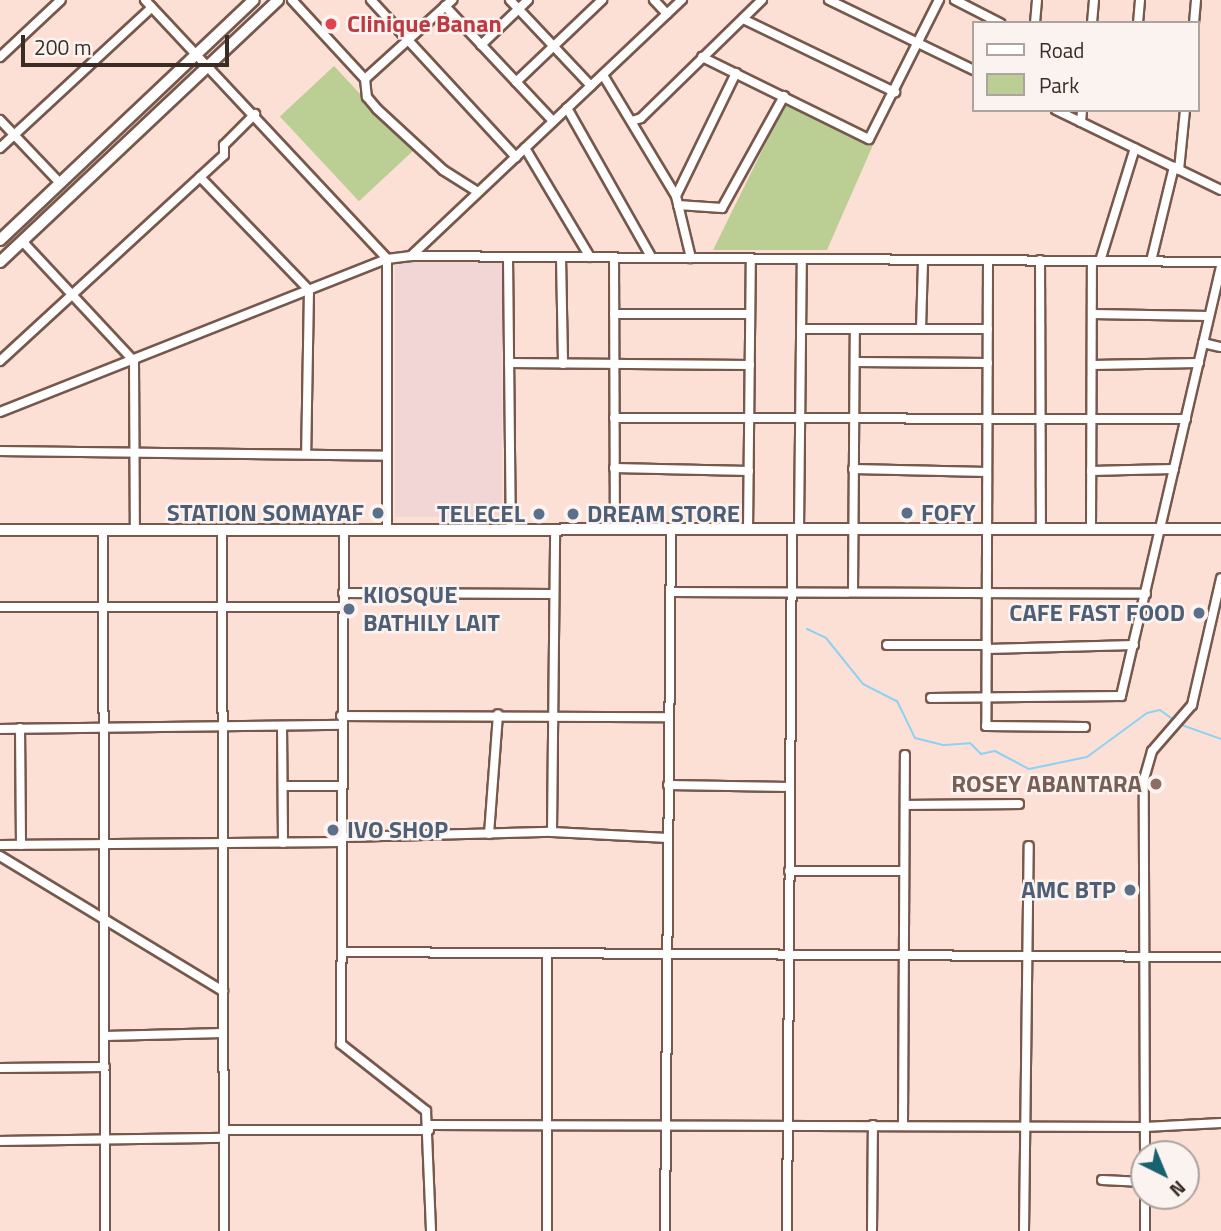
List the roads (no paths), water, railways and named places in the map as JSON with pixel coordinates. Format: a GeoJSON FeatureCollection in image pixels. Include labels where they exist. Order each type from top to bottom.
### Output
{"type":"FeatureCollection","features":[{"type":"Feature","properties":{"kind":"main road"},"geometry":{"type":"LineString","coordinates":[[0,240],[254,0]]}},
{"type":"Feature","properties":{"kind":"main road"},"geometry":{"type":"LineString","coordinates":[[0,262],[278,0]]}},
{"type":"Feature","properties":{"kind":"main road"},"geometry":{"type":"LineString","coordinates":[[0,530],[1221,529]]}},
{"type":"Feature","properties":{"kind":"street"},"geometry":{"type":"LineString","coordinates":[[0,57],[61,0]]}},
{"type":"Feature","properties":{"kind":"street"},"geometry":{"type":"LineString","coordinates":[[145,0],[255,114],[387,259],[387,530]]}},
{"type":"Feature","properties":{"kind":"street"},"geometry":{"type":"LineString","coordinates":[[292,0],[365,79],[367,97],[377,109],[443,170],[478,192]]}},
{"type":"Feature","properties":{"kind":"street"},"geometry":{"type":"LineString","coordinates":[[510,0],[591,86]]}},
{"type":"Feature","properties":{"kind":"street"},"geometry":{"type":"LineString","coordinates":[[481,45],[528,0]]}},
{"type":"Feature","properties":{"kind":"street"},"geometry":{"type":"LineString","coordinates":[[516,82],[603,0]]}},
{"type":"Feature","properties":{"kind":"street"},"geometry":{"type":"LineString","coordinates":[[654,0],[667,14]]}},
{"type":"Feature","properties":{"kind":"street"},"geometry":{"type":"LineString","coordinates":[[411,256],[682,0]]}},
{"type":"Feature","properties":{"kind":"street"},"geometry":{"type":"LineString","coordinates":[[632,121],[762,0]]}},
{"type":"Feature","properties":{"kind":"street"},"geometry":{"type":"LineString","coordinates":[[829,0],[972,70]]}},
{"type":"Feature","properties":{"kind":"street"},"geometry":{"type":"LineString","coordinates":[[702,57],[869,139],[939,0]]}},
{"type":"Feature","properties":{"kind":"street"},"geometry":{"type":"LineString","coordinates":[[955,0],[996,21]]}},
{"type":"Feature","properties":{"kind":"street"},"geometry":{"type":"LineString","coordinates":[[1035,21],[1037,0]]}},
{"type":"Feature","properties":{"kind":"street"},"geometry":{"type":"LineString","coordinates":[[1092,21],[1094,0]]}},
{"type":"Feature","properties":{"kind":"street"},"geometry":{"type":"LineString","coordinates":[[1138,21],[1140,0]]}},
{"type":"Feature","properties":{"kind":"street"},"geometry":{"type":"LineString","coordinates":[[1194,21],[1196,0]]}},
{"type":"Feature","properties":{"kind":"street"},"geometry":{"type":"LineString","coordinates":[[372,1],[516,157]]}},
{"type":"Feature","properties":{"kind":"street"},"geometry":{"type":"LineString","coordinates":[[365,79],[448,3],[481,45],[553,121]]}},
{"type":"Feature","properties":{"kind":"street"},"geometry":{"type":"LineString","coordinates":[[0,148],[152,7]]}},
{"type":"Feature","properties":{"kind":"street"},"geometry":{"type":"LineString","coordinates":[[743,19],[895,92]]}},
{"type":"Feature","properties":{"kind":"street"},"geometry":{"type":"LineString","coordinates":[[677,200],[736,73]]}},
{"type":"Feature","properties":{"kind":"street"},"geometry":{"type":"LineString","coordinates":[[603,75],[677,200],[691,258]]}},
{"type":"Feature","properties":{"kind":"street"},"geometry":{"type":"LineString","coordinates":[[677,200],[722,208],[783,96]]}},
{"type":"Feature","properties":{"kind":"street"},"geometry":{"type":"LineString","coordinates":[[567,108],[652,258]]}},
{"type":"Feature","properties":{"kind":"street"},"geometry":{"type":"LineString","coordinates":[[1060,112],[1221,190]]}},
{"type":"Feature","properties":{"kind":"street"},"geometry":{"type":"LineString","coordinates":[[1081,122],[1082,112]]}},
{"type":"Feature","properties":{"kind":"street"},"geometry":{"type":"LineString","coordinates":[[1152,261],[1176,168],[1185,113]]}},
{"type":"Feature","properties":{"kind":"street"},"geometry":{"type":"LineString","coordinates":[[0,361],[200,177],[255,114]]}},
{"type":"Feature","properties":{"kind":"street"},"geometry":{"type":"LineString","coordinates":[[0,120],[60,183]]}},
{"type":"Feature","properties":{"kind":"street"},"geometry":{"type":"LineString","coordinates":[[525,148],[590,257]]}},
{"type":"Feature","properties":{"kind":"street"},"geometry":{"type":"LineString","coordinates":[[1091,529],[1092,314],[1096,261],[1135,148]]}},
{"type":"Feature","properties":{"kind":"street"},"geometry":{"type":"LineString","coordinates":[[200,177],[309,290],[306,454]]}},
{"type":"Feature","properties":{"kind":"street"},"geometry":{"type":"LineString","coordinates":[[22,242],[134,361],[135,530]]}},
{"type":"Feature","properties":{"kind":"street"},"geometry":{"type":"LineString","coordinates":[[0,412],[387,259],[411,256],[1221,263],[1124,690],[1115,698],[931,698]]}},
{"type":"Feature","properties":{"kind":"street"},"geometry":{"type":"LineString","coordinates":[[508,257],[511,530]]}},
{"type":"Feature","properties":{"kind":"street"},"geometry":{"type":"LineString","coordinates":[[561,257],[563,364]]}},
{"type":"Feature","properties":{"kind":"street"},"geometry":{"type":"LineString","coordinates":[[614,257],[615,530]]}},
{"type":"Feature","properties":{"kind":"street"},"geometry":{"type":"LineString","coordinates":[[748,529],[751,258]]}},
{"type":"Feature","properties":{"kind":"street"},"geometry":{"type":"LineString","coordinates":[[787,1231],[785,958],[789,871],[791,592],[800,419],[802,259]]}},
{"type":"Feature","properties":{"kind":"street"},"geometry":{"type":"LineString","coordinates":[[921,329],[923,260]]}},
{"type":"Feature","properties":{"kind":"street"},"geometry":{"type":"LineString","coordinates":[[988,260],[985,529],[988,728],[1085,727]]}},
{"type":"Feature","properties":{"kind":"street"},"geometry":{"type":"LineString","coordinates":[[1040,260],[1041,529]]}},
{"type":"Feature","properties":{"kind":"street"},"geometry":{"type":"LineString","coordinates":[[614,314],[750,314]]}},
{"type":"Feature","properties":{"kind":"street"},"geometry":{"type":"LineString","coordinates":[[1092,314],[1209,316]]}},
{"type":"Feature","properties":{"kind":"street"},"geometry":{"type":"LineString","coordinates":[[802,329],[988,329]]}},
{"type":"Feature","properties":{"kind":"street"},"geometry":{"type":"LineString","coordinates":[[853,593],[851,529],[855,329]]}},
{"type":"Feature","properties":{"kind":"street"},"geometry":{"type":"LineString","coordinates":[[1203,344],[1221,347]]}},
{"type":"Feature","properties":{"kind":"street"},"geometry":{"type":"LineString","coordinates":[[855,362],[988,363]]}},
{"type":"Feature","properties":{"kind":"street"},"geometry":{"type":"LineString","coordinates":[[509,363],[750,365]]}},
{"type":"Feature","properties":{"kind":"street"},"geometry":{"type":"LineString","coordinates":[[1092,365],[1199,363]]}},
{"type":"Feature","properties":{"kind":"street"},"geometry":{"type":"LineString","coordinates":[[614,418],[1186,419]]}},
{"type":"Feature","properties":{"kind":"street"},"geometry":{"type":"LineString","coordinates":[[0,451],[387,456]]}},
{"type":"Feature","properties":{"kind":"street"},"geometry":{"type":"LineString","coordinates":[[614,468],[749,471]]}},
{"type":"Feature","properties":{"kind":"street"},"geometry":{"type":"LineString","coordinates":[[853,469],[987,472]]}},
{"type":"Feature","properties":{"kind":"street"},"geometry":{"type":"LineString","coordinates":[[1091,471],[1174,469]]}},
{"type":"Feature","properties":{"kind":"street"},"geometry":{"type":"LineString","coordinates":[[552,832],[551,714],[555,529]]}},
{"type":"Feature","properties":{"kind":"street"},"geometry":{"type":"LineString","coordinates":[[665,1231],[671,529]]}},
{"type":"Feature","properties":{"kind":"street"},"geometry":{"type":"LineString","coordinates":[[103,530],[106,1231]]}},
{"type":"Feature","properties":{"kind":"street"},"geometry":{"type":"LineString","coordinates":[[222,530],[224,1231]]}},
{"type":"Feature","properties":{"kind":"street"},"geometry":{"type":"LineString","coordinates":[[344,530],[341,1044],[426,1111],[429,1128],[431,1231]]}},
{"type":"Feature","properties":{"kind":"street"},"geometry":{"type":"LineString","coordinates":[[1145,1140],[1144,779],[1152,751],[1187,713],[1196,695],[1220,584]]}},
{"type":"Feature","properties":{"kind":"street"},"geometry":{"type":"LineString","coordinates":[[670,592],[1146,594]]}},
{"type":"Feature","properties":{"kind":"street"},"geometry":{"type":"LineString","coordinates":[[343,593],[554,594]]}},
{"type":"Feature","properties":{"kind":"street"},"geometry":{"type":"LineString","coordinates":[[0,607],[342,607]]}},
{"type":"Feature","properties":{"kind":"street"},"geometry":{"type":"LineString","coordinates":[[887,645],[1134,645]]}},
{"type":"Feature","properties":{"kind":"street"},"geometry":{"type":"LineString","coordinates":[[489,834],[498,714]]}},
{"type":"Feature","properties":{"kind":"street"},"geometry":{"type":"LineString","coordinates":[[341,716],[551,714],[669,717]]}},
{"type":"Feature","properties":{"kind":"street"},"geometry":{"type":"LineString","coordinates":[[0,729],[342,725]]}},
{"type":"Feature","properties":{"kind":"street"},"geometry":{"type":"LineString","coordinates":[[282,726],[283,843]]}},
{"type":"Feature","properties":{"kind":"street"},"geometry":{"type":"LineString","coordinates":[[20,728],[21,845]]}},
{"type":"Feature","properties":{"kind":"street"},"geometry":{"type":"LineString","coordinates":[[903,1124],[905,755]]}},
{"type":"Feature","properties":{"kind":"street"},"geometry":{"type":"LineString","coordinates":[[668,785],[790,787]]}},
{"type":"Feature","properties":{"kind":"street"},"geometry":{"type":"LineString","coordinates":[[283,786],[342,786]]}},
{"type":"Feature","properties":{"kind":"street"},"geometry":{"type":"LineString","coordinates":[[905,805],[1019,804]]}},
{"type":"Feature","properties":{"kind":"street"},"geometry":{"type":"LineString","coordinates":[[0,845],[283,843],[552,832],[668,838]]}},
{"type":"Feature","properties":{"kind":"street"},"geometry":{"type":"LineString","coordinates":[[1024,1231],[1023,1127],[1028,1107],[1030,846]]}},
{"type":"Feature","properties":{"kind":"street"},"geometry":{"type":"LineString","coordinates":[[0,856],[223,991]]}},
{"type":"Feature","properties":{"kind":"street"},"geometry":{"type":"LineString","coordinates":[[789,871],[904,871]]}},
{"type":"Feature","properties":{"kind":"street"},"geometry":{"type":"LineString","coordinates":[[342,952],[785,958],[1145,955],[1221,957]]}},
{"type":"Feature","properties":{"kind":"street"},"geometry":{"type":"LineString","coordinates":[[547,956],[547,1231]]}},
{"type":"Feature","properties":{"kind":"street"},"geometry":{"type":"LineString","coordinates":[[105,1036],[223,1033]]}},
{"type":"Feature","properties":{"kind":"street"},"geometry":{"type":"LineString","coordinates":[[0,1068],[105,1067]]}},
{"type":"Feature","properties":{"kind":"street"},"geometry":{"type":"LineString","coordinates":[[0,1140],[105,1140],[224,1134],[547,1126],[786,1127],[903,1124],[1145,1127],[1221,1123]]}},
{"type":"Feature","properties":{"kind":"street"},"geometry":{"type":"LineString","coordinates":[[872,1231],[873,1125]]}},
{"type":"Feature","properties":{"kind":"street"},"geometry":{"type":"LineString","coordinates":[[1101,1180],[1130,1181]]}},
{"type":"Feature","properties":{"kind":"street"},"geometry":{"type":"LineString","coordinates":[[1145,1210],[1145,1231]]}},
{"type":"Feature","properties":{"kind":"waterway"},"geometry":{"type":"LineString","coordinates":[[807,629],[826,638],[863,684],[897,701],[915,738],[944,745],[970,743],[981,754],[995,751],[1029,769],[1087,757],[1147,713],[1160,710],[1175,721]]}},
{"type":"Feature","properties":{"kind":"waterway"},"geometry":{"type":"LineString","coordinates":[[1179,724],[1221,739]]}},
{"type":"Feature","properties":{"kind":"place","name":"Clinique Banan"},"geometry":{"type":"Point","coordinates":[331,24]}},
{"type":"Feature","properties":{"kind":"place","name":"STATION SOMAYAF"},"geometry":{"type":"Point","coordinates":[378,513]}},
{"type":"Feature","properties":{"kind":"place","name":"FOFY"},"geometry":{"type":"Point","coordinates":[907,513]}},
{"type":"Feature","properties":{"kind":"place","name":"TELECEL"},"geometry":{"type":"Point","coordinates":[539,514]}},
{"type":"Feature","properties":{"kind":"place","name":"DREAM STORE"},"geometry":{"type":"Point","coordinates":[573,514]}},
{"type":"Feature","properties":{"kind":"place","name":"KIOSQUE BATHILY LAIT"},"geometry":{"type":"Point","coordinates":[349,609]}},
{"type":"Feature","properties":{"kind":"place","name":"CAFE FAST FOOD"},"geometry":{"type":"Point","coordinates":[1199,613]}},
{"type":"Feature","properties":{"kind":"place","name":"ROSEY ABANTARA"},"geometry":{"type":"Point","coordinates":[1156,784]}},
{"type":"Feature","properties":{"kind":"place","name":"IVO SHOP"},"geometry":{"type":"Point","coordinates":[333,830]}},
{"type":"Feature","properties":{"kind":"place","name":"AMC BTP"},"geometry":{"type":"Point","coordinates":[1130,890]}}]}
